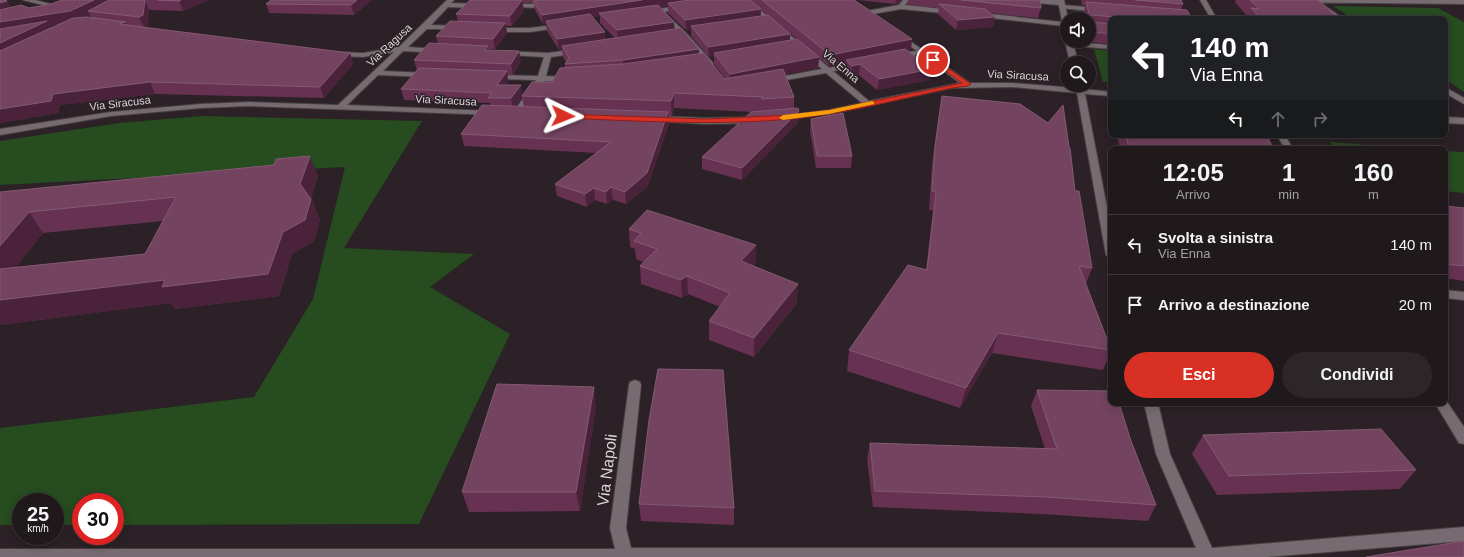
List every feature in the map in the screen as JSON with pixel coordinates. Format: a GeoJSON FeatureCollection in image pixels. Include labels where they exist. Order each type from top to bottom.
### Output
{"type":"FeatureCollection","features":[{"type":"Feature","properties":{"kind":"street"},"geometry":{"type":"LineString","coordinates":[[26,0],[59,5],[42,10]]}},
{"type":"Feature","properties":{"kind":"street","name":"Via Enna"},"geometry":{"type":"LineString","coordinates":[[744,0],[765,21],[795,46],[828,70],[868,104]]}},
{"type":"Feature","properties":{"kind":"street"},"geometry":{"type":"LineString","coordinates":[[901,7],[906,0]]}},
{"type":"Feature","properties":{"kind":"street"},"geometry":{"type":"LineString","coordinates":[[1025,0],[1061,3],[1108,11]]}},
{"type":"Feature","properties":{"kind":"street"},"geometry":{"type":"LineString","coordinates":[[1203,0],[1212,16]]}},
{"type":"Feature","properties":{"kind":"street"},"geometry":{"type":"LineString","coordinates":[[1274,0],[1464,2]]}},
{"type":"Feature","properties":{"kind":"street"},"geometry":{"type":"LineString","coordinates":[[1314,1],[1336,16]]}},
{"type":"Feature","properties":{"kind":"street"},"geometry":{"type":"LineString","coordinates":[[1451,1],[1464,8]]}},
{"type":"Feature","properties":{"kind":"street"},"geometry":{"type":"LineString","coordinates":[[449,3],[482,6]]}},
{"type":"Feature","properties":{"kind":"street","name":"Via Ragusa"},"geometry":{"type":"LineString","coordinates":[[341,106],[449,3]]}},
{"type":"Feature","properties":{"kind":"street"},"geometry":{"type":"LineString","coordinates":[[504,6],[554,5]]}},
{"type":"Feature","properties":{"kind":"street"},"geometry":{"type":"LineString","coordinates":[[638,14],[692,6]]}},
{"type":"Feature","properties":{"kind":"street"},"geometry":{"type":"LineString","coordinates":[[874,18],[864,11],[901,7],[956,13]]}},
{"type":"Feature","properties":{"kind":"street"},"geometry":{"type":"LineString","coordinates":[[661,11],[689,34],[716,73]]}},
{"type":"Feature","properties":{"kind":"street"},"geometry":{"type":"LineString","coordinates":[[972,14],[1060,26]]}},
{"type":"Feature","properties":{"kind":"street"},"geometry":{"type":"LineString","coordinates":[[486,30],[530,30],[571,24]]}},
{"type":"Feature","properties":{"kind":"street"},"geometry":{"type":"LineString","coordinates":[[425,27],[463,28]]}},
{"type":"Feature","properties":{"kind":"street"},"geometry":{"type":"LineString","coordinates":[[894,32],[968,84]]}},
{"type":"Feature","properties":{"kind":"street"},"geometry":{"type":"LineString","coordinates":[[677,36],[689,34]]}},
{"type":"Feature","properties":{"kind":"street"},"geometry":{"type":"LineString","coordinates":[[1096,45],[1108,47]]}},
{"type":"Feature","properties":{"kind":"street"},"geometry":{"type":"LineString","coordinates":[[330,53],[363,55],[401,49],[447,51]]}},
{"type":"Feature","properties":{"kind":"street"},"geometry":{"type":"LineString","coordinates":[[501,53],[548,55],[585,50]]}},
{"type":"Feature","properties":{"kind":"street"},"geometry":{"type":"LineString","coordinates":[[890,58],[922,52]]}},
{"type":"Feature","properties":{"kind":"street"},"geometry":{"type":"LineString","coordinates":[[541,80],[548,55]]}},
{"type":"Feature","properties":{"kind":"street"},"geometry":{"type":"LineString","coordinates":[[766,82],[867,62]]}},
{"type":"Feature","properties":{"kind":"street"},"geometry":{"type":"LineString","coordinates":[[376,73],[439,75]]}},
{"type":"Feature","properties":{"kind":"street"},"geometry":{"type":"LineString","coordinates":[[486,77],[541,80],[576,79]]}},
{"type":"Feature","properties":{"kind":"street","name":"Via Siracusa"},"geometry":{"type":"LineString","coordinates":[[0,132],[111,114],[200,106],[249,104],[341,106],[512,114],[541,80]]}},
{"type":"Feature","properties":{"kind":"street","name":"Via Siracusa"},"geometry":{"type":"LineString","coordinates":[[642,119],[705,121],[771,118],[829,112],[968,84],[1060,87]]}},
{"type":"Feature","properties":{"kind":"street","name":"Via Siracusa"},"geometry":{"type":"LineString","coordinates":[[1096,91],[1108,93]]}},
{"type":"Feature","properties":{"kind":"street"},"geometry":{"type":"LineString","coordinates":[[1448,91],[1464,102]]}},
{"type":"Feature","properties":{"kind":"street"},"geometry":{"type":"LineString","coordinates":[[1081,92],[1108,239]]}},
{"type":"Feature","properties":{"kind":"street"},"geometry":{"type":"LineString","coordinates":[[1448,120],[1464,122]]}},
{"type":"Feature","properties":{"kind":"street"},"geometry":{"type":"LineString","coordinates":[[1448,294],[1464,296]]}},
{"type":"Feature","properties":{"kind":"street","name":"Via Napoli"},"geometry":{"type":"LineString","coordinates":[[626,557],[618,528],[635,386]]}},
{"type":"Feature","properties":{"kind":"street"},"geometry":{"type":"LineString","coordinates":[[1152,406],[1163,454],[1208,556]]}},
{"type":"Feature","properties":{"kind":"street"},"geometry":{"type":"LineString","coordinates":[[1444,406],[1464,439]]}},
{"type":"Feature","properties":{"kind":"street"},"geometry":{"type":"LineString","coordinates":[[0,556],[1208,556],[1464,534]]}},
{"type":"Feature","properties":{"kind":"green space"},"geometry":{"type":"Polygon","coordinates":[[[1333,6],[1438,8],[1464,22],[1464,92],[1448,81],[1448,16],[1348,16],[1333,6]]]}},
{"type":"Feature","properties":{"kind":"green space"},"geometry":{"type":"Polygon","coordinates":[[[1094,49],[1108,51],[1108,82],[1103,82],[1094,49]]]}},
{"type":"Feature","properties":{"kind":"green space"},"geometry":{"type":"Polygon","coordinates":[[[202,116],[422,121],[344,248],[474,254],[430,287],[510,334],[419,524],[124,525],[124,493],[72,493],[72,525],[64,525],[64,493],[12,493],[12,525],[0,525],[0,428],[254,397],[313,299],[345,167],[0,185],[0,141],[119,123],[202,116]]]}},
{"type":"Feature","properties":{"kind":"green space"},"geometry":{"type":"Polygon","coordinates":[[[1330,142],[1381,146],[1333,146],[1330,142]]]}},
{"type":"Feature","properties":{"kind":"green space"},"geometry":{"type":"Polygon","coordinates":[[[1448,151],[1464,152],[1464,193],[1448,191],[1448,151]]]}},
{"type":"Feature","properties":{"kind":"building"},"geometry":{"type":"Polygon","coordinates":[[[0,0],[3,0],[7,1],[0,3],[0,0]]]}},
{"type":"Feature","properties":{"kind":"building"},"geometry":{"type":"Polygon","coordinates":[[[62,0],[94,0],[70,11],[0,22],[0,10],[21,5],[29,8],[51,4],[62,0]]]}},
{"type":"Feature","properties":{"kind":"building"},"geometry":{"type":"Polygon","coordinates":[[[109,0],[145,0],[143,15],[139,17],[88,11],[109,0]]]}},
{"type":"Feature","properties":{"kind":"building"},"geometry":{"type":"Polygon","coordinates":[[[157,0],[181,0],[179,1],[157,0]]]}},
{"type":"Feature","properties":{"kind":"building"},"geometry":{"type":"Polygon","coordinates":[[[271,0],[357,0],[351,5],[266,4],[271,0]]]}},
{"type":"Feature","properties":{"kind":"building"},"geometry":{"type":"Polygon","coordinates":[[[470,0],[522,0],[510,16],[456,14],[470,0]]]}},
{"type":"Feature","properties":{"kind":"building"},"geometry":{"type":"Polygon","coordinates":[[[642,0],[542,15],[533,1],[642,0]]]}},
{"type":"Feature","properties":{"kind":"building"},"geometry":{"type":"Polygon","coordinates":[[[690,0],[750,0],[761,9],[685,20],[668,3],[690,0]]]}},
{"type":"Feature","properties":{"kind":"building"},"geometry":{"type":"Polygon","coordinates":[[[762,0],[854,0],[912,39],[830,55],[762,0]]]}},
{"type":"Feature","properties":{"kind":"building"},"geometry":{"type":"Polygon","coordinates":[[[961,0],[1040,0],[1041,8],[961,0]]]}},
{"type":"Feature","properties":{"kind":"building"},"geometry":{"type":"Polygon","coordinates":[[[1135,0],[1181,0],[1183,4],[1135,0]]]}},
{"type":"Feature","properties":{"kind":"building"},"geometry":{"type":"Polygon","coordinates":[[[1250,0],[1318,0],[1336,16],[1258,16],[1251,8],[1259,9],[1250,0]]]}},
{"type":"Feature","properties":{"kind":"building"},"geometry":{"type":"Polygon","coordinates":[[[1086,2],[1187,10],[1190,16],[1108,16],[1096,15],[1096,12],[1089,12],[1086,2]]]}},
{"type":"Feature","properties":{"kind":"building"},"geometry":{"type":"Polygon","coordinates":[[[939,4],[985,9],[995,17],[958,20],[939,4]]]}},
{"type":"Feature","properties":{"kind":"building"},"geometry":{"type":"Polygon","coordinates":[[[658,5],[674,22],[617,30],[599,13],[658,5]]]}},
{"type":"Feature","properties":{"kind":"building"},"geometry":{"type":"Polygon","coordinates":[[[590,14],[605,32],[557,39],[546,21],[590,14]]]}},
{"type":"Feature","properties":{"kind":"building"},"geometry":{"type":"Polygon","coordinates":[[[768,15],[790,34],[708,47],[691,26],[768,15]]]}},
{"type":"Feature","properties":{"kind":"building"},"geometry":{"type":"Polygon","coordinates":[[[87,17],[126,22],[120,24],[350,53],[320,87],[150,82],[53,94],[51,101],[0,109],[0,51],[73,18],[87,17]]]}},
{"type":"Feature","properties":{"kind":"building"},"geometry":{"type":"Polygon","coordinates":[[[47,21],[0,43],[0,29],[47,21]]]}},
{"type":"Feature","properties":{"kind":"building"},"geometry":{"type":"Polygon","coordinates":[[[450,21],[505,23],[493,39],[436,36],[450,21]]]}},
{"type":"Feature","properties":{"kind":"building"},"geometry":{"type":"Polygon","coordinates":[[[1096,22],[1108,24],[1108,34],[1096,32],[1096,22]]]}},
{"type":"Feature","properties":{"kind":"building"},"geometry":{"type":"Polygon","coordinates":[[[681,28],[699,49],[623,60],[565,64],[569,58],[562,46],[681,28]]]}},
{"type":"Feature","properties":{"kind":"building"},"geometry":{"type":"Polygon","coordinates":[[[797,39],[819,57],[730,74],[714,53],[797,39]]]}},
{"type":"Feature","properties":{"kind":"building"},"geometry":{"type":"Polygon","coordinates":[[[429,43],[488,46],[485,50],[519,51],[511,64],[414,60],[429,43]]]}},
{"type":"Feature","properties":{"kind":"building"},"geometry":{"type":"Polygon","coordinates":[[[905,49],[932,69],[879,79],[860,64],[852,66],[846,60],[905,49]]]}},
{"type":"Feature","properties":{"kind":"building"},"geometry":{"type":"Polygon","coordinates":[[[704,53],[724,79],[783,69],[794,97],[761,99],[763,97],[674,93],[671,101],[522,96],[532,82],[552,82],[560,68],[623,64],[704,53]]]}},
{"type":"Feature","properties":{"kind":"building"},"geometry":{"type":"Polygon","coordinates":[[[419,68],[507,71],[497,85],[521,85],[511,98],[488,98],[492,93],[401,89],[419,68]]]}},
{"type":"Feature","properties":{"kind":"building"},"geometry":{"type":"Polygon","coordinates":[[[942,96],[1020,104],[1048,123],[1063,105],[1075,191],[1079,191],[1092,268],[1079,266],[1108,342],[1108,350],[998,333],[966,388],[849,350],[908,265],[927,270],[936,192],[932,191],[935,147],[942,96]]]}},
{"type":"Feature","properties":{"kind":"building"},"geometry":{"type":"Polygon","coordinates":[[[482,105],[668,112],[647,173],[625,192],[611,187],[606,192],[594,188],[585,194],[555,184],[611,142],[461,134],[482,105]]]}},
{"type":"Feature","properties":{"kind":"building"},"geometry":{"type":"Polygon","coordinates":[[[798,108],[799,111],[742,168],[702,157],[751,112],[798,108]]]}},
{"type":"Feature","properties":{"kind":"building"},"geometry":{"type":"Polygon","coordinates":[[[843,113],[852,156],[817,156],[811,119],[843,113]]]}},
{"type":"Feature","properties":{"kind":"building"},"geometry":{"type":"Polygon","coordinates":[[[1127,138],[1268,138],[1272,146],[1128,146],[1127,138]]]}},
{"type":"Feature","properties":{"kind":"building"},"geometry":{"type":"Polygon","coordinates":[[[310,156],[300,184],[311,199],[305,220],[283,232],[268,274],[162,287],[165,280],[0,300],[0,269],[145,254],[176,197],[29,212],[0,246],[0,192],[274,165],[276,159],[310,156]]]}},
{"type":"Feature","properties":{"kind":"building"},"geometry":{"type":"Polygon","coordinates":[[[1448,206],[1464,208],[1464,266],[1448,264],[1448,206]]]}},
{"type":"Feature","properties":{"kind":"building"},"geometry":{"type":"Polygon","coordinates":[[[647,210],[756,245],[741,261],[798,284],[754,338],[709,321],[730,293],[687,276],[681,280],[640,266],[657,249],[634,241],[641,233],[629,229],[647,210]]]}},
{"type":"Feature","properties":{"kind":"building"},"geometry":{"type":"Polygon","coordinates":[[[658,369],[723,370],[734,508],[639,504],[649,420],[658,369]]]}},
{"type":"Feature","properties":{"kind":"building"},"geometry":{"type":"Polygon","coordinates":[[[497,384],[594,387],[576,492],[462,492],[497,384]]]}},
{"type":"Feature","properties":{"kind":"building"},"geometry":{"type":"Polygon","coordinates":[[[1037,390],[1108,391],[1108,406],[1120,406],[1131,441],[1156,505],[1047,497],[875,491],[870,443],[1057,449],[1037,390]]]}},
{"type":"Feature","properties":{"kind":"building"},"geometry":{"type":"Polygon","coordinates":[[[1381,429],[1416,470],[1229,476],[1203,435],[1381,429]]]}},
{"type":"Feature","properties":{"kind":"building"},"geometry":{"type":"Polygon","coordinates":[[[1464,541],[1464,557],[1366,557],[1464,541]]]}},
{"type":"Feature","properties":{"kind":"slow traffic"},"geometry":{"type":"LineString","coordinates":[[783,118],[829,112],[872,103]]}},
{"type":"Feature","properties":{"kind":"route"},"geometry":{"type":"LineString","coordinates":[[563,116],[705,121],[791,117],[829,112],[968,84],[933,60]]}}]}
